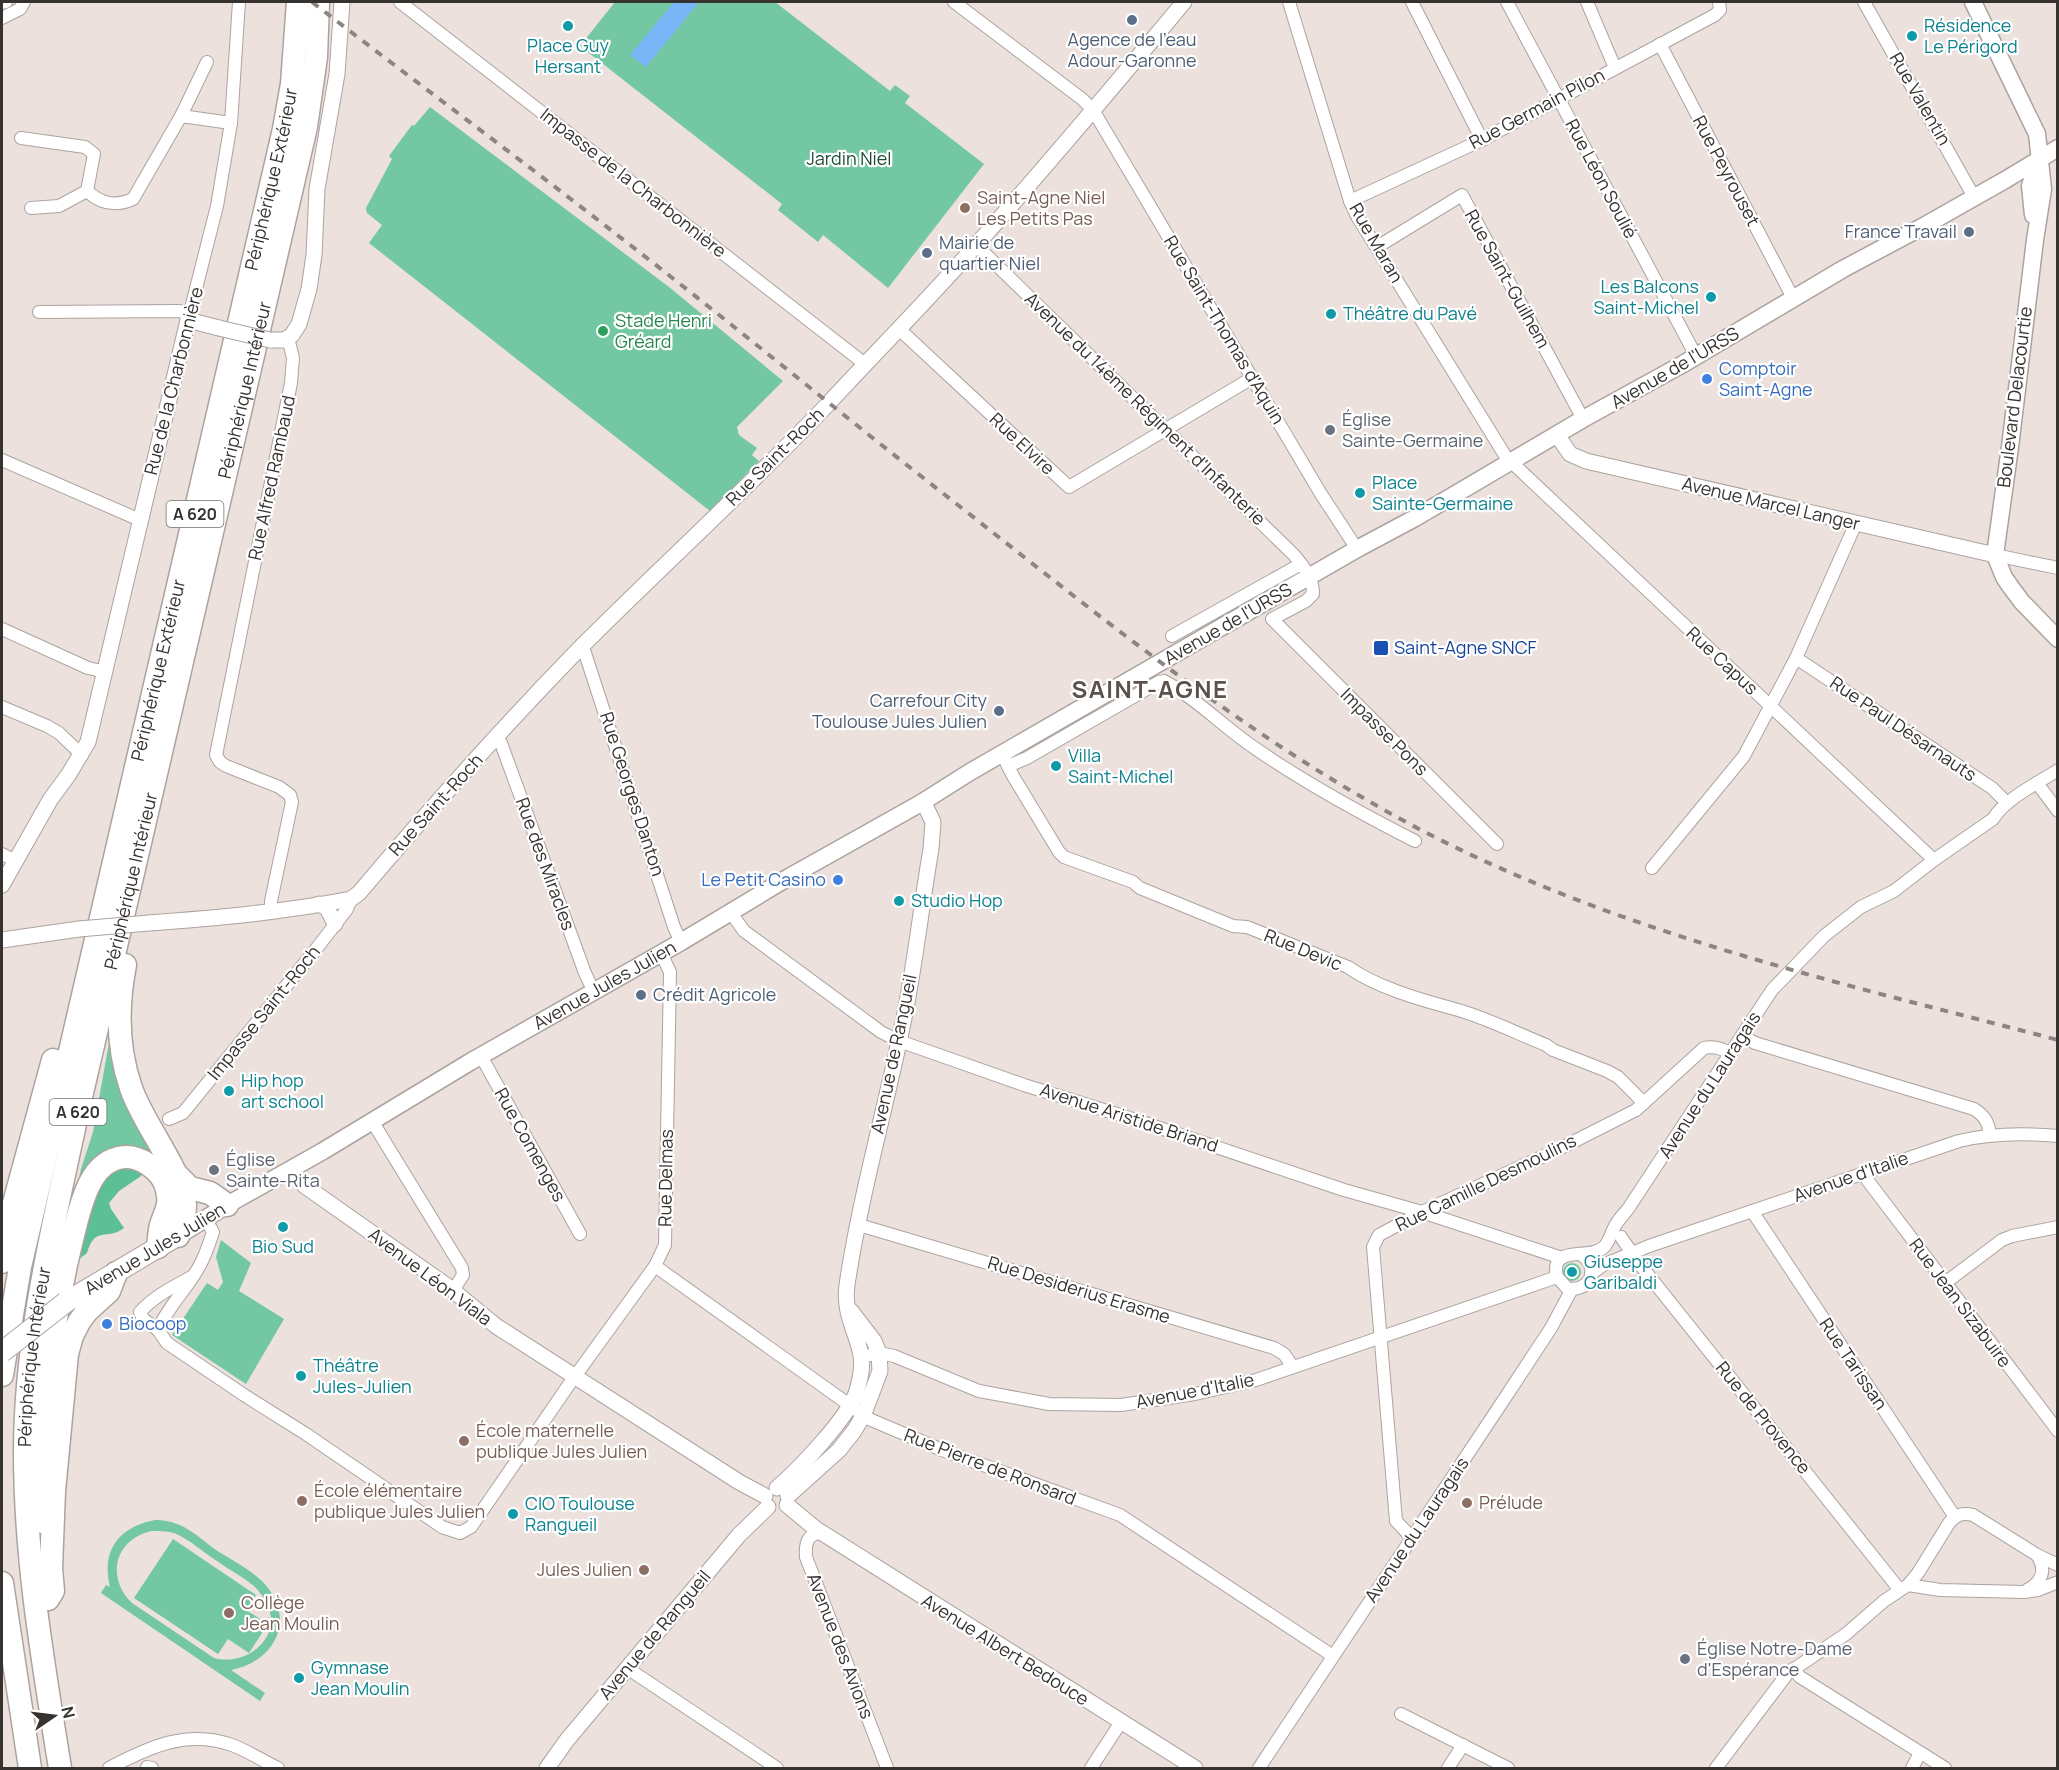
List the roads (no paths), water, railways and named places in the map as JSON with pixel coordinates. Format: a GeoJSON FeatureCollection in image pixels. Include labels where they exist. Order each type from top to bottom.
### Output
{"type":"FeatureCollection","features":[{"type":"Feature","properties":{"kind":"highway","name":"Périphérique Extérieur"},"geometry":{"type":"LineString","coordinates":[[2,1375],[20,1267],[284,129],[293,73],[298,2]]}},
{"type":"Feature","properties":{"kind":"highway","name":"Périphérique Intérieur"},"geometry":{"type":"LineString","coordinates":[[60,1768],[42,1662],[30,1558],[25,1451],[28,1392],[44,1272],[78,1110],[306,127],[316,57],[318,2]]}},
{"type":"Feature","properties":{"kind":"highway"},"geometry":{"type":"LineString","coordinates":[[130,890],[136,914],[122,983],[120,1041],[132,1090],[180,1185],[185,1204],[183,1224],[178,1236]]}},
{"type":"Feature","properties":{"kind":"highway"},"geometry":{"type":"LineString","coordinates":[[2,1262],[6,1222],[76,981],[90,962]]}},
{"type":"Feature","properties":{"kind":"highway"},"geometry":{"type":"LineString","coordinates":[[73,1768],[48,1599],[42,1524],[44,1414],[54,1330],[78,1215],[94,1175],[113,1159],[123,1156],[135,1157],[155,1169],[162,1178],[169,1198],[158,1247]]}},
{"type":"Feature","properties":{"kind":"highway"},"geometry":{"type":"LineString","coordinates":[[173,1171],[190,1188],[210,1193],[227,1205]]}},
{"type":"Feature","properties":{"kind":"highway"},"geometry":{"type":"LineString","coordinates":[[48,1599],[53,1591],[51,1568],[54,1491],[67,1354],[79,1322],[108,1291],[116,1273]]}},
{"type":"Feature","properties":{"kind":"highway"},"geometry":{"type":"LineString","coordinates":[[2,1582],[30,1768]]}},
{"type":"Feature","properties":{"kind":"highway"},"geometry":{"type":"LineString","coordinates":[[2,1687],[20,1768]]}},
{"type":"Feature","properties":{"kind":"main road"},"geometry":{"type":"LineString","coordinates":[[1973,2],[2037,134],[2039,158]]}},
{"type":"Feature","properties":{"kind":"main road","name":"Avenue de l'URSS"},"geometry":{"type":"LineString","coordinates":[[1145,671],[1305,571],[1356,549],[1415,518],[1583,419],[1696,357],[1793,298],[2058,148]]}},
{"type":"Feature","properties":{"kind":"main road","name":"Boulevard Delacourtie"},"geometry":{"type":"LineString","coordinates":[[2034,240],[2030,186],[2039,158]]}},
{"type":"Feature","properties":{"kind":"main road","name":"Boulevard Delacourtie"},"geometry":{"type":"LineString","coordinates":[[1995,555],[2034,240],[2043,195],[2039,158]]}},
{"type":"Feature","properties":{"kind":"main road"},"geometry":{"type":"LineString","coordinates":[[2005,180],[2017,178],[2030,186]]}},
{"type":"Feature","properties":{"kind":"main road"},"geometry":{"type":"LineString","coordinates":[[1995,555],[2004,577],[2016,594],[2058,639]]}},
{"type":"Feature","properties":{"kind":"main road","name":"Avenue Jules Julien"},"geometry":{"type":"LineString","coordinates":[[2,1353],[66,1302],[206,1220],[227,1205],[291,1170],[481,1056],[681,942],[789,877],[923,801],[1005,760],[1145,671]]}},
{"type":"Feature","properties":{"kind":"street"},"geometry":{"type":"LineString","coordinates":[[2,3],[6,2]]}},
{"type":"Feature","properties":{"kind":"street"},"geometry":{"type":"LineString","coordinates":[[2,18],[20,9],[24,2]]}},
{"type":"Feature","properties":{"kind":"street","name":"Rue de la Charbonnière"},"geometry":{"type":"LineString","coordinates":[[2,885],[8,857],[82,755],[92,731],[140,520],[217,206],[231,123],[238,2]]}},
{"type":"Feature","properties":{"kind":"street"},"geometry":{"type":"LineString","coordinates":[[39,312],[179,311],[189,317],[219,327],[270,340],[280,341],[292,335],[299,324],[313,269],[316,189],[338,74],[342,2]]}},
{"type":"Feature","properties":{"kind":"street","name":"Impasse de la Charbonnière"},"geometry":{"type":"LineString","coordinates":[[400,2],[865,364]]}},
{"type":"Feature","properties":{"kind":"street","name":"Rue Saint-Roch"},"geometry":{"type":"LineString","coordinates":[[351,899],[359,893],[417,824],[496,737],[580,648],[732,502],[899,329],[976,245],[1184,2]]}},
{"type":"Feature","properties":{"kind":"street","name":"Rue Maran"},"geometry":{"type":"LineString","coordinates":[[1289,2],[1350,201],[1357,216],[1510,462]]}},
{"type":"Feature","properties":{"kind":"street"},"geometry":{"type":"LineString","coordinates":[[1412,2],[1482,140]]}},
{"type":"Feature","properties":{"kind":"street","name":"Rue Léon Soulié"},"geometry":{"type":"LineString","coordinates":[[1507,2],[1696,357]]}},
{"type":"Feature","properties":{"kind":"street"},"geometry":{"type":"LineString","coordinates":[[1587,2],[1615,69]]}},
{"type":"Feature","properties":{"kind":"street","name":"Rue Valentin"},"geometry":{"type":"LineString","coordinates":[[1864,2],[1974,197]]}},
{"type":"Feature","properties":{"kind":"street","name":"Rue Saint-Thomas d'Aquin"},"geometry":{"type":"LineString","coordinates":[[963,4],[1093,110],[1356,549]]}},
{"type":"Feature","properties":{"kind":"street","name":"Rue Germain Pilon"},"geometry":{"type":"LineString","coordinates":[[1350,201],[1482,140],[1715,15],[1719,6]]}},
{"type":"Feature","properties":{"kind":"street","name":"Rue Peyrouset"},"geometry":{"type":"LineString","coordinates":[[1660,44],[1793,298]]}},
{"type":"Feature","properties":{"kind":"street"},"geometry":{"type":"LineString","coordinates":[[87,191],[94,198],[108,204],[122,204],[133,199],[181,117],[207,62]]}},
{"type":"Feature","properties":{"kind":"street"},"geometry":{"type":"LineString","coordinates":[[181,117],[231,123]]}},
{"type":"Feature","properties":{"kind":"street"},"geometry":{"type":"LineString","coordinates":[[21,138],[85,147],[94,154],[87,191]]}},
{"type":"Feature","properties":{"kind":"street"},"geometry":{"type":"LineString","coordinates":[[31,208],[59,206],[87,191]]}},
{"type":"Feature","properties":{"kind":"street","name":"Rue Saint-Guilhem"},"geometry":{"type":"LineString","coordinates":[[1377,247],[1461,195],[1583,419]]}},
{"type":"Feature","properties":{"kind":"street","name":"Avenue du 14ème Régiment d'Infanterie"},"geometry":{"type":"LineString","coordinates":[[976,245],[1287,547],[1305,571]]}},
{"type":"Feature","properties":{"kind":"street","name":"Rue Elvire"},"geometry":{"type":"LineString","coordinates":[[899,329],[1069,487],[1252,378]]}},
{"type":"Feature","properties":{"kind":"street","name":"Rue Alfred Rambaud"},"geometry":{"type":"LineString","coordinates":[[271,911],[292,802],[290,795],[279,787],[226,766],[216,755],[291,383],[293,358],[288,338]]}},
{"type":"Feature","properties":{"kind":"street","name":"Avenue Marcel Langer"},"geometry":{"type":"LineString","coordinates":[[1557,435],[1570,454],[1586,461],[1995,555]]}},
{"type":"Feature","properties":{"kind":"street"},"geometry":{"type":"LineString","coordinates":[[2,460],[140,520]]}},
{"type":"Feature","properties":{"kind":"street","name":"Rue Capus"},"geometry":{"type":"LineString","coordinates":[[1510,462],[1934,860]]}},
{"type":"Feature","properties":{"kind":"street"},"geometry":{"type":"LineString","coordinates":[[1652,868],[1744,756],[1796,658],[1856,523]]}},
{"type":"Feature","properties":{"kind":"street"},"geometry":{"type":"LineString","coordinates":[[1995,555],[2058,568]]}},
{"type":"Feature","properties":{"kind":"street","name":"Avenue de l'URSS"},"geometry":{"type":"LineString","coordinates":[[1172,636],[1305,571],[1313,584],[1312,594],[1305,601],[1272,619]]}},
{"type":"Feature","properties":{"kind":"street","name":"Impasse Pons"},"geometry":{"type":"LineString","coordinates":[[1272,619],[1497,844]]}},
{"type":"Feature","properties":{"kind":"street"},"geometry":{"type":"LineString","coordinates":[[2,629],[88,668],[106,672]]}},
{"type":"Feature","properties":{"kind":"street","name":"Rue Georges Danton"},"geometry":{"type":"LineString","coordinates":[[580,648],[585,653],[599,692],[674,927],[681,942]]}},
{"type":"Feature","properties":{"kind":"street","name":"Rue Paul Désarnauts"},"geometry":{"type":"LineString","coordinates":[[1796,658],[1992,788],[2007,803]]}},
{"type":"Feature","properties":{"kind":"street","name":"Avenue Jules Julien"},"geometry":{"type":"LineString","coordinates":[[1005,760],[1027,758],[1164,681],[1250,744],[1296,774],[1358,812],[1415,841]]}},
{"type":"Feature","properties":{"kind":"street"},"geometry":{"type":"LineString","coordinates":[[2,706],[47,726],[82,755]]}},
{"type":"Feature","properties":{"kind":"street","name":"Rue des Miracles"},"geometry":{"type":"LineString","coordinates":[[496,737],[501,743],[594,992]]}},
{"type":"Feature","properties":{"kind":"street","name":"Rue Devic"},"geometry":{"type":"LineString","coordinates":[[1005,760],[1059,852],[1071,861],[1083,863],[1133,882],[1140,888],[1233,926],[1247,927],[1348,968],[1371,980],[1435,1004],[1453,1008],[1546,1045],[1618,1077],[1644,1103]]}},
{"type":"Feature","properties":{"kind":"street","name":"Avenue du Lauragais"},"geometry":{"type":"LineString","coordinates":[[1603,1248],[1615,1226],[1772,990],[1810,950],[1852,914],[1869,902],[1894,891],[1993,819],[1998,810],[2007,803],[2058,770]]}},
{"type":"Feature","properties":{"kind":"street"},"geometry":{"type":"LineString","coordinates":[[2037,783],[2058,811]]}},
{"type":"Feature","properties":{"kind":"street","name":"Avenue de Rangueil"},"geometry":{"type":"LineString","coordinates":[[777,1500],[790,1477],[824,1440],[849,1407],[859,1382],[862,1357],[852,1328],[846,1288],[899,1041],[933,833],[932,819],[923,801]]}},
{"type":"Feature","properties":{"kind":"street"},"geometry":{"type":"LineString","coordinates":[[2,940],[79,928],[218,918],[351,899]]}},
{"type":"Feature","properties":{"kind":"street","name":"Impasse Saint-Roch"},"geometry":{"type":"LineString","coordinates":[[169,1119],[183,1113],[335,924],[351,899]]}},
{"type":"Feature","properties":{"kind":"street"},"geometry":{"type":"LineString","coordinates":[[319,904],[327,908],[335,924]]}},
{"type":"Feature","properties":{"kind":"street","name":"Avenue Aristide Briand"},"geometry":{"type":"LineString","coordinates":[[730,913],[744,931],[881,1032],[899,1041],[1344,1190],[1422,1212],[1562,1258]]}},
{"type":"Feature","properties":{"kind":"street","name":"Rue Delmas"},"geometry":{"type":"LineString","coordinates":[[193,1276],[140,1311],[143,1319],[158,1330],[167,1342],[442,1527],[460,1533],[471,1527],[575,1376],[655,1266],[665,1245],[670,972],[661,953]]}},
{"type":"Feature","properties":{"kind":"street"},"geometry":{"type":"LineString","coordinates":[[1742,1036],[1755,1043],[1965,1106],[1978,1112],[1986,1135]]}},
{"type":"Feature","properties":{"kind":"street","name":"Rue Camille Desmoulins"},"geometry":{"type":"LineString","coordinates":[[1412,1538],[1396,1521],[1373,1247],[1379,1235],[1422,1212],[1622,1118],[1644,1103],[1704,1048],[1725,1049],[1731,1054]]}},
{"type":"Feature","properties":{"kind":"street","name":"Rue Comenges"},"geometry":{"type":"LineString","coordinates":[[481,1056],[580,1234]]}},
{"type":"Feature","properties":{"kind":"street"},"geometry":{"type":"LineString","coordinates":[[372,1121],[462,1268],[463,1275],[456,1286],[450,1288]]}},
{"type":"Feature","properties":{"kind":"street","name":"Avenue d'Italie"},"geometry":{"type":"LineString","coordinates":[[1603,1248],[1649,1246],[1959,1141],[1986,1135],[2026,1133],[2058,1136]]}},
{"type":"Feature","properties":{"kind":"street","name":"Avenue Léon Viala"},"geometry":{"type":"LineString","coordinates":[[291,1170],[305,1186],[450,1288],[496,1326],[575,1376]]}},
{"type":"Feature","properties":{"kind":"street","name":"Rue Jean Sizabuire"},"geometry":{"type":"LineString","coordinates":[[1864,1173],[2058,1431]]}},
{"type":"Feature","properties":{"kind":"street","name":"Avenue du Lauragais"},"geometry":{"type":"LineString","coordinates":[[1626,1246],[1622,1227],[1628,1209]]}},
{"type":"Feature","properties":{"kind":"street","name":"Rue Tarissan"},"geometry":{"type":"LineString","coordinates":[[1752,1211],[1955,1517]]}},
{"type":"Feature","properties":{"kind":"street"},"geometry":{"type":"LineString","coordinates":[[158,1330],[205,1254],[213,1232],[206,1220]]}},
{"type":"Feature","properties":{"kind":"street","name":"Rue Desiderius Erasme"},"geometry":{"type":"LineString","coordinates":[[859,1224],[1274,1348],[1284,1354],[1293,1367]]}},
{"type":"Feature","properties":{"kind":"street"},"geometry":{"type":"LineString","coordinates":[[1945,1283],[2002,1240],[2058,1227]]}},
{"type":"Feature","properties":{"kind":"street"},"geometry":{"type":"LineString","coordinates":[[1603,1248],[1589,1254],[1571,1254],[1562,1258],[1556,1267],[1557,1277],[1563,1285],[1577,1289],[1586,1284],[1591,1274],[1603,1265],[1609,1255],[1626,1246]]}},
{"type":"Feature","properties":{"kind":"street","name":"Rue de Provence"},"geometry":{"type":"LineString","coordinates":[[1626,1246],[1904,1588]]}},
{"type":"Feature","properties":{"kind":"street"},"geometry":{"type":"LineString","coordinates":[[1580,1254],[1588,1260],[1591,1274]]}},
{"type":"Feature","properties":{"kind":"street","name":"Rue Pierre de Ronsard"},"geometry":{"type":"LineString","coordinates":[[655,1266],[863,1416],[942,1450],[1120,1515],[1332,1656]]}},
{"type":"Feature","properties":{"kind":"street","name":"Avenue d'Italie"},"geometry":{"type":"LineString","coordinates":[[862,1357],[879,1353],[894,1356],[979,1391],[1059,1405],[1121,1405],[1195,1395],[1256,1380],[1557,1277]]}},
{"type":"Feature","properties":{"kind":"street","name":"Avenue du Lauragais"},"geometry":{"type":"LineString","coordinates":[[1259,1768],[1544,1338],[1572,1289]]}},
{"type":"Feature","properties":{"kind":"street"},"geometry":{"type":"LineString","coordinates":[[848,1307],[874,1341],[879,1353]]}},
{"type":"Feature","properties":{"kind":"street","name":"Avenue de Rangueil"},"geometry":{"type":"LineString","coordinates":[[548,1768],[567,1740],[740,1535],[777,1500],[838,1450],[854,1431],[863,1416],[880,1371],[879,1353]]}},
{"type":"Feature","properties":{"kind":"street","name":"Avenue Albert Bedouce"},"geometry":{"type":"LineString","coordinates":[[575,1376],[740,1482],[777,1500],[819,1531],[1195,1768]]}},
{"type":"Feature","properties":{"kind":"street"},"geometry":{"type":"LineString","coordinates":[[1716,1768],[1793,1669],[1846,1634],[1904,1588],[1923,1566],[1955,1517],[1968,1513],[1978,1517],[2037,1555],[2058,1565]]}},
{"type":"Feature","properties":{"kind":"street","name":"Avenue des Avions"},"geometry":{"type":"LineString","coordinates":[[819,1531],[808,1539],[805,1545],[806,1557],[883,1766]]}},
{"type":"Feature","properties":{"kind":"street"},"geometry":{"type":"LineString","coordinates":[[2024,1592],[2041,1579],[2043,1569],[2037,1555]]}},
{"type":"Feature","properties":{"kind":"street"},"geometry":{"type":"LineString","coordinates":[[1904,1588],[2024,1592],[2038,1590],[2058,1582]]}},
{"type":"Feature","properties":{"kind":"street"},"geometry":{"type":"LineString","coordinates":[[627,1668],[777,1768]]}},
{"type":"Feature","properties":{"kind":"street"},"geometry":{"type":"LineString","coordinates":[[1793,1669],[1800,1677],[1945,1768]]}},
{"type":"Feature","properties":{"kind":"street"},"geometry":{"type":"LineString","coordinates":[[1401,1714],[1508,1768]]}},
{"type":"Feature","properties":{"kind":"street"},"geometry":{"type":"LineString","coordinates":[[1091,1768],[1120,1722]]}},
{"type":"Feature","properties":{"kind":"street"},"geometry":{"type":"LineString","coordinates":[[109,1768],[153,1746],[187,1739],[216,1741],[233,1746],[257,1764],[278,1768]]}},
{"type":"Feature","properties":{"kind":"street"},"geometry":{"type":"LineString","coordinates":[[1448,1768],[1463,1745]]}},
{"type":"Feature","properties":{"kind":"street"},"geometry":{"type":"LineString","coordinates":[[1912,1768],[1920,1753]]}},
{"type":"Feature","properties":{"kind":"water"},"geometry":{"type":"Polygon","coordinates":[[[674,2],[699,2],[646,67],[630,55],[674,2]]]}},
{"type":"Feature","properties":{"kind":"railway"},"geometry":{"type":"LineString","coordinates":[[312,2],[657,266],[1114,627],[1233,714],[1356,794],[1421,830],[1497,867],[1574,899],[1653,927],[1814,976],[2058,1040]]}},
{"type":"Feature","properties":{"kind":"place","name":"Agence de l'eau Adour-Garonne"},"geometry":{"type":"Point","coordinates":[1132,20]}},
{"type":"Feature","properties":{"kind":"place","name":"Place Guy Hersant"},"geometry":{"type":"Point","coordinates":[568,26]}},
{"type":"Feature","properties":{"kind":"place","name":"Résidence Le Périgord"},"geometry":{"type":"Point","coordinates":[1912,36]}},
{"type":"Feature","properties":{"kind":"place","name":"Saint-Agne Niel Les Petits Pas"},"geometry":{"type":"Point","coordinates":[965,208]}},
{"type":"Feature","properties":{"kind":"place","name":"France Travail"},"geometry":{"type":"Point","coordinates":[1969,232]}},
{"type":"Feature","properties":{"kind":"place","name":"Mairie de quartier Niel"},"geometry":{"type":"Point","coordinates":[927,253]}},
{"type":"Feature","properties":{"kind":"place","name":"Les Balcons Saint-Michel"},"geometry":{"type":"Point","coordinates":[1711,297]}},
{"type":"Feature","properties":{"kind":"place","name":"Théâtre du Pavé"},"geometry":{"type":"Point","coordinates":[1331,314]}},
{"type":"Feature","properties":{"kind":"place","name":"Stade Henri Gréard"},"geometry":{"type":"Point","coordinates":[603,331]}},
{"type":"Feature","properties":{"kind":"place","name":"Comptoir Saint-Agne"},"geometry":{"type":"Point","coordinates":[1707,379]}},
{"type":"Feature","properties":{"kind":"place","name":"Église Sainte-Germaine"},"geometry":{"type":"Point","coordinates":[1330,430]}},
{"type":"Feature","properties":{"kind":"place","name":"Place Sainte-Germaine"},"geometry":{"type":"Point","coordinates":[1360,493]}},
{"type":"Feature","properties":{"kind":"place","name":"Saint-Agne SNCF"},"geometry":{"type":"Point","coordinates":[1381,648]}},
{"type":"Feature","properties":{"kind":"place","name":"Carrefour City Toulouse Jules Julien"},"geometry":{"type":"Point","coordinates":[999,711]}},
{"type":"Feature","properties":{"kind":"place","name":"Villa Saint-Michel"},"geometry":{"type":"Point","coordinates":[1056,766]}},
{"type":"Feature","properties":{"kind":"place","name":"Le Petit Casino"},"geometry":{"type":"Point","coordinates":[838,880]}},
{"type":"Feature","properties":{"kind":"place","name":"Studio Hop"},"geometry":{"type":"Point","coordinates":[899,901]}},
{"type":"Feature","properties":{"kind":"place","name":"Crédit Agricole"},"geometry":{"type":"Point","coordinates":[641,995]}},
{"type":"Feature","properties":{"kind":"place","name":"Hip hop art school"},"geometry":{"type":"Point","coordinates":[229,1091]}},
{"type":"Feature","properties":{"kind":"place","name":"Église Sainte-Rita"},"geometry":{"type":"Point","coordinates":[214,1170]}},
{"type":"Feature","properties":{"kind":"place","name":"Bio Sud"},"geometry":{"type":"Point","coordinates":[283,1227]}},
{"type":"Feature","properties":{"kind":"place","name":"Giuseppe Garibaldi"},"geometry":{"type":"Point","coordinates":[1572,1272]}},
{"type":"Feature","properties":{"kind":"place","name":"Biocoop"},"geometry":{"type":"Point","coordinates":[107,1324]}},
{"type":"Feature","properties":{"kind":"place","name":"Théâtre Jules-Julien"},"geometry":{"type":"Point","coordinates":[301,1376]}},
{"type":"Feature","properties":{"kind":"place","name":"École maternelle publique Jules Julien"},"geometry":{"type":"Point","coordinates":[464,1441]}},
{"type":"Feature","properties":{"kind":"place","name":"École élémentaire publique Jules Julien"},"geometry":{"type":"Point","coordinates":[302,1501]}},
{"type":"Feature","properties":{"kind":"place","name":"Prélude"},"geometry":{"type":"Point","coordinates":[1467,1503]}},
{"type":"Feature","properties":{"kind":"place","name":"CIO Toulouse Rangueil"},"geometry":{"type":"Point","coordinates":[513,1514]}},
{"type":"Feature","properties":{"kind":"place","name":"Jules Julien"},"geometry":{"type":"Point","coordinates":[644,1570]}},
{"type":"Feature","properties":{"kind":"place","name":"Collège Jean Moulin"},"geometry":{"type":"Point","coordinates":[229,1613]}},
{"type":"Feature","properties":{"kind":"place","name":"Église Notre-Dame d'Espérance"},"geometry":{"type":"Point","coordinates":[1685,1659]}},
{"type":"Feature","properties":{"kind":"place","name":"Gymnase Jean Moulin"},"geometry":{"type":"Point","coordinates":[299,1678]}},
{"type":"Feature","properties":{"kind":"district","name":"SAINT-AGNE"},"geometry":{"type":"Point","coordinates":[1150,690]}},
{"type":"Feature","properties":{"kind":"park label","name":"Jardin Niel"},"geometry":{"type":"Point","coordinates":[849,159]}}]}
